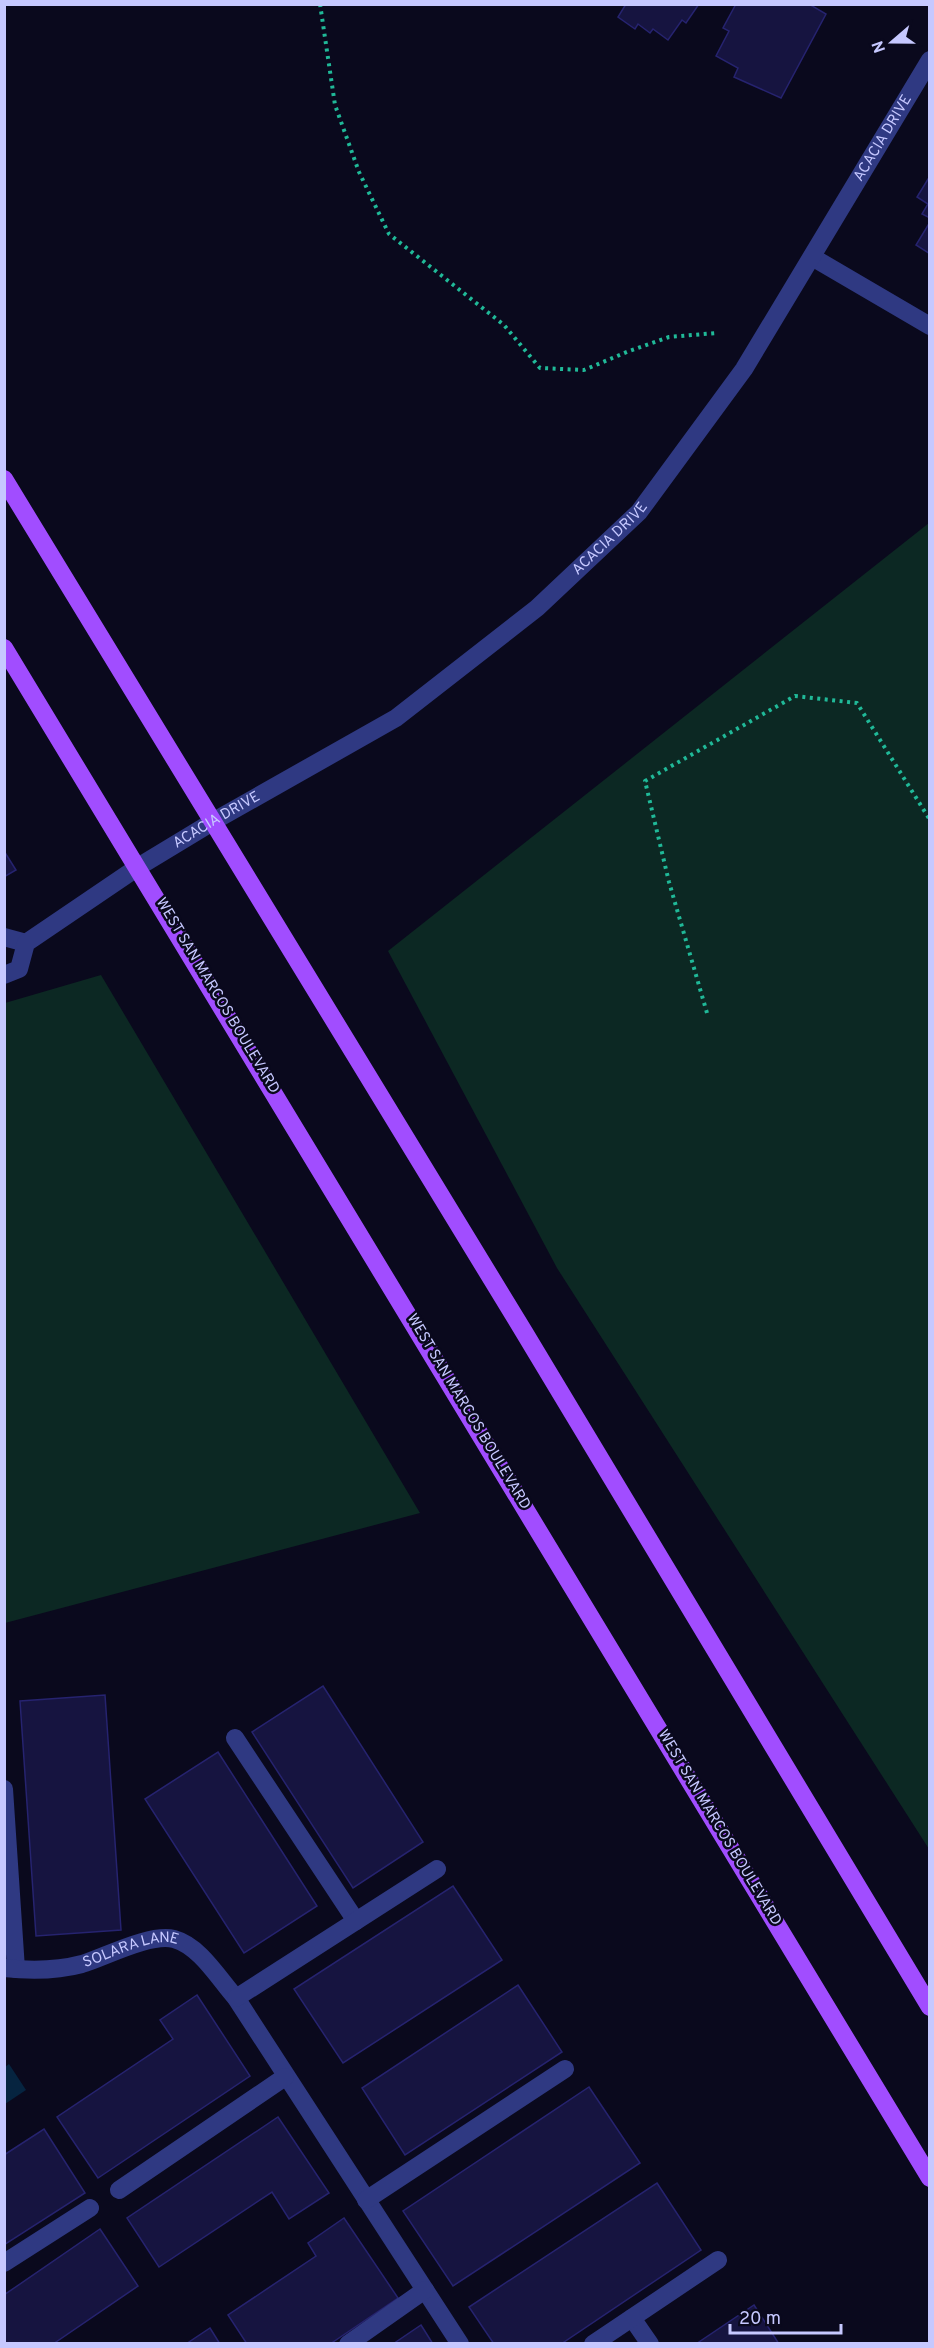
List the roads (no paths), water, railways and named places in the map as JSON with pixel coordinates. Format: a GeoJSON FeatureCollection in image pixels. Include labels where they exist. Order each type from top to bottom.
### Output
{"type":"FeatureCollection","features":[{"type":"Feature","properties":{"kind":"main road"},"geometry":{"type":"LineString","coordinates":[[4,479],[214,821],[930,2007]]}},
{"type":"Feature","properties":{"kind":"main road","name":"WEST SAN MARCOS BOULEVARD"},"geometry":{"type":"LineString","coordinates":[[4,648],[930,2178]]}},
{"type":"Feature","properties":{"kind":"street","name":"ACACIA DRIVE"},"geometry":{"type":"LineString","coordinates":[[26,942],[138,867],[214,821],[396,718],[537,608],[639,512],[744,369],[930,60]]}},
{"type":"Feature","properties":{"kind":"street"},"geometry":{"type":"LineString","coordinates":[[812,257],[930,326]]}},
{"type":"Feature","properties":{"kind":"street"},"geometry":{"type":"LineString","coordinates":[[4,937],[26,942],[19,969],[4,975]]}},
{"type":"Feature","properties":{"kind":"street"},"geometry":{"type":"LineString","coordinates":[[235,1738],[356,1921]]}},
{"type":"Feature","properties":{"kind":"street"},"geometry":{"type":"LineString","coordinates":[[4,1789],[10,1969]]}},
{"type":"Feature","properties":{"kind":"street"},"geometry":{"type":"LineString","coordinates":[[236,1998],[437,1869]]}},
{"type":"Feature","properties":{"kind":"street","name":"SOLARA LANE"},"geometry":{"type":"LineString","coordinates":[[10,1969],[41,1971],[80,1965],[151,1940],[173,1939],[195,1950],[236,1998],[285,2077],[460,2343]]}},
{"type":"Feature","properties":{"kind":"street"},"geometry":{"type":"LineString","coordinates":[[366,2200],[565,2069]]}},
{"type":"Feature","properties":{"kind":"street"},"geometry":{"type":"LineString","coordinates":[[118,2190],[285,2077]]}},
{"type":"Feature","properties":{"kind":"street"},"geometry":{"type":"LineString","coordinates":[[4,2263],[90,2208]]}},
{"type":"Feature","properties":{"kind":"street"},"geometry":{"type":"LineString","coordinates":[[593,2343],[718,2260]]}},
{"type":"Feature","properties":{"kind":"street"},"geometry":{"type":"LineString","coordinates":[[348,2343],[425,2290]]}},
{"type":"Feature","properties":{"kind":"street"},"geometry":{"type":"LineString","coordinates":[[632,2318],[650,2343]]}},
{"type":"Feature","properties":{"kind":"water"},"geometry":{"type":"Polygon","coordinates":[[[9,2064],[26,2090],[5,2104],[5,2067],[9,2064]]]}}]}
